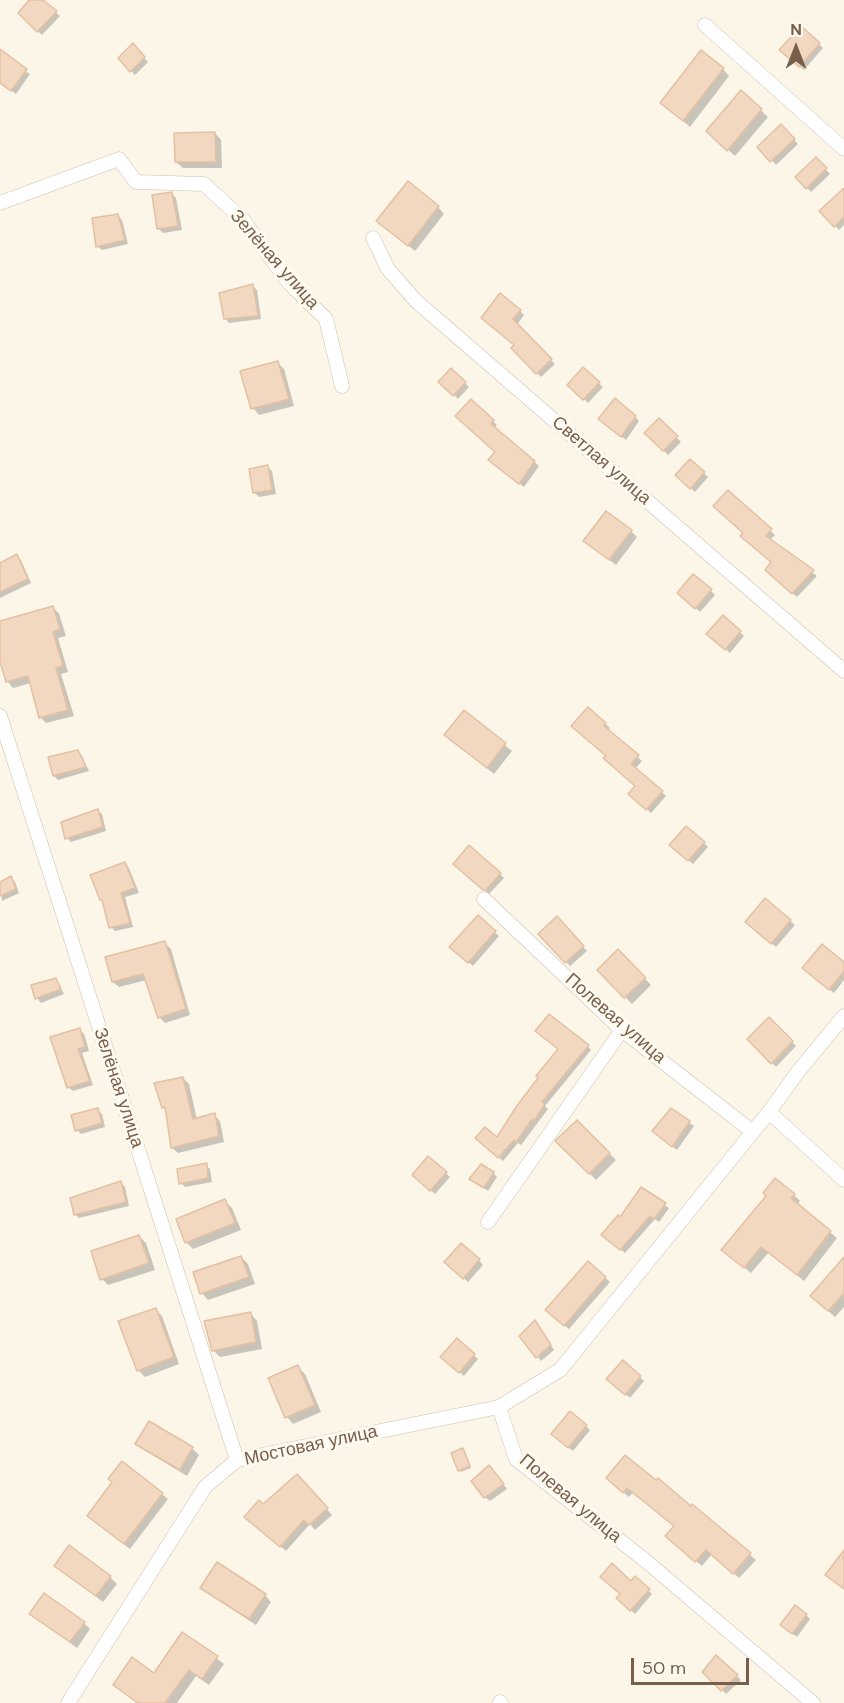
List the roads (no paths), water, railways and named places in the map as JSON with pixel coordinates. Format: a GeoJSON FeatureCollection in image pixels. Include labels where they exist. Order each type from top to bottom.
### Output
{"type":"FeatureCollection","features":[{"type":"Feature","properties":{"kind":"street"},"geometry":{"type":"LineString","coordinates":[[705,25],[844,149]]}},
{"type":"Feature","properties":{"kind":"street","name":"Зелёная улица"},"geometry":{"type":"LineString","coordinates":[[0,203],[119,159],[136,182],[204,184],[243,220],[289,283],[326,319],[342,386]]}},
{"type":"Feature","properties":{"kind":"street","name":"Светлая улица"},"geometry":{"type":"LineString","coordinates":[[373,238],[388,269],[416,301],[844,671]]}},
{"type":"Feature","properties":{"kind":"street","name":"Зелёная улица"},"geometry":{"type":"LineString","coordinates":[[0,716],[237,1460]]}},
{"type":"Feature","properties":{"kind":"street","name":"Полевая улица"},"geometry":{"type":"LineString","coordinates":[[484,899],[622,1030],[753,1132]]}},
{"type":"Feature","properties":{"kind":"street"},"geometry":{"type":"LineString","coordinates":[[500,1407],[560,1370],[844,1016]]}},
{"type":"Feature","properties":{"kind":"street"},"geometry":{"type":"LineString","coordinates":[[488,1222],[622,1030]]}},
{"type":"Feature","properties":{"kind":"street"},"geometry":{"type":"LineString","coordinates":[[769,1112],[844,1180]]}},
{"type":"Feature","properties":{"kind":"street","name":"Мостовая улица"},"geometry":{"type":"LineString","coordinates":[[68,1703],[205,1487],[237,1460],[500,1407]]}},
{"type":"Feature","properties":{"kind":"street","name":"Полевая улица"},"geometry":{"type":"LineString","coordinates":[[500,1407],[516,1459],[646,1561],[813,1703]]}}]}
